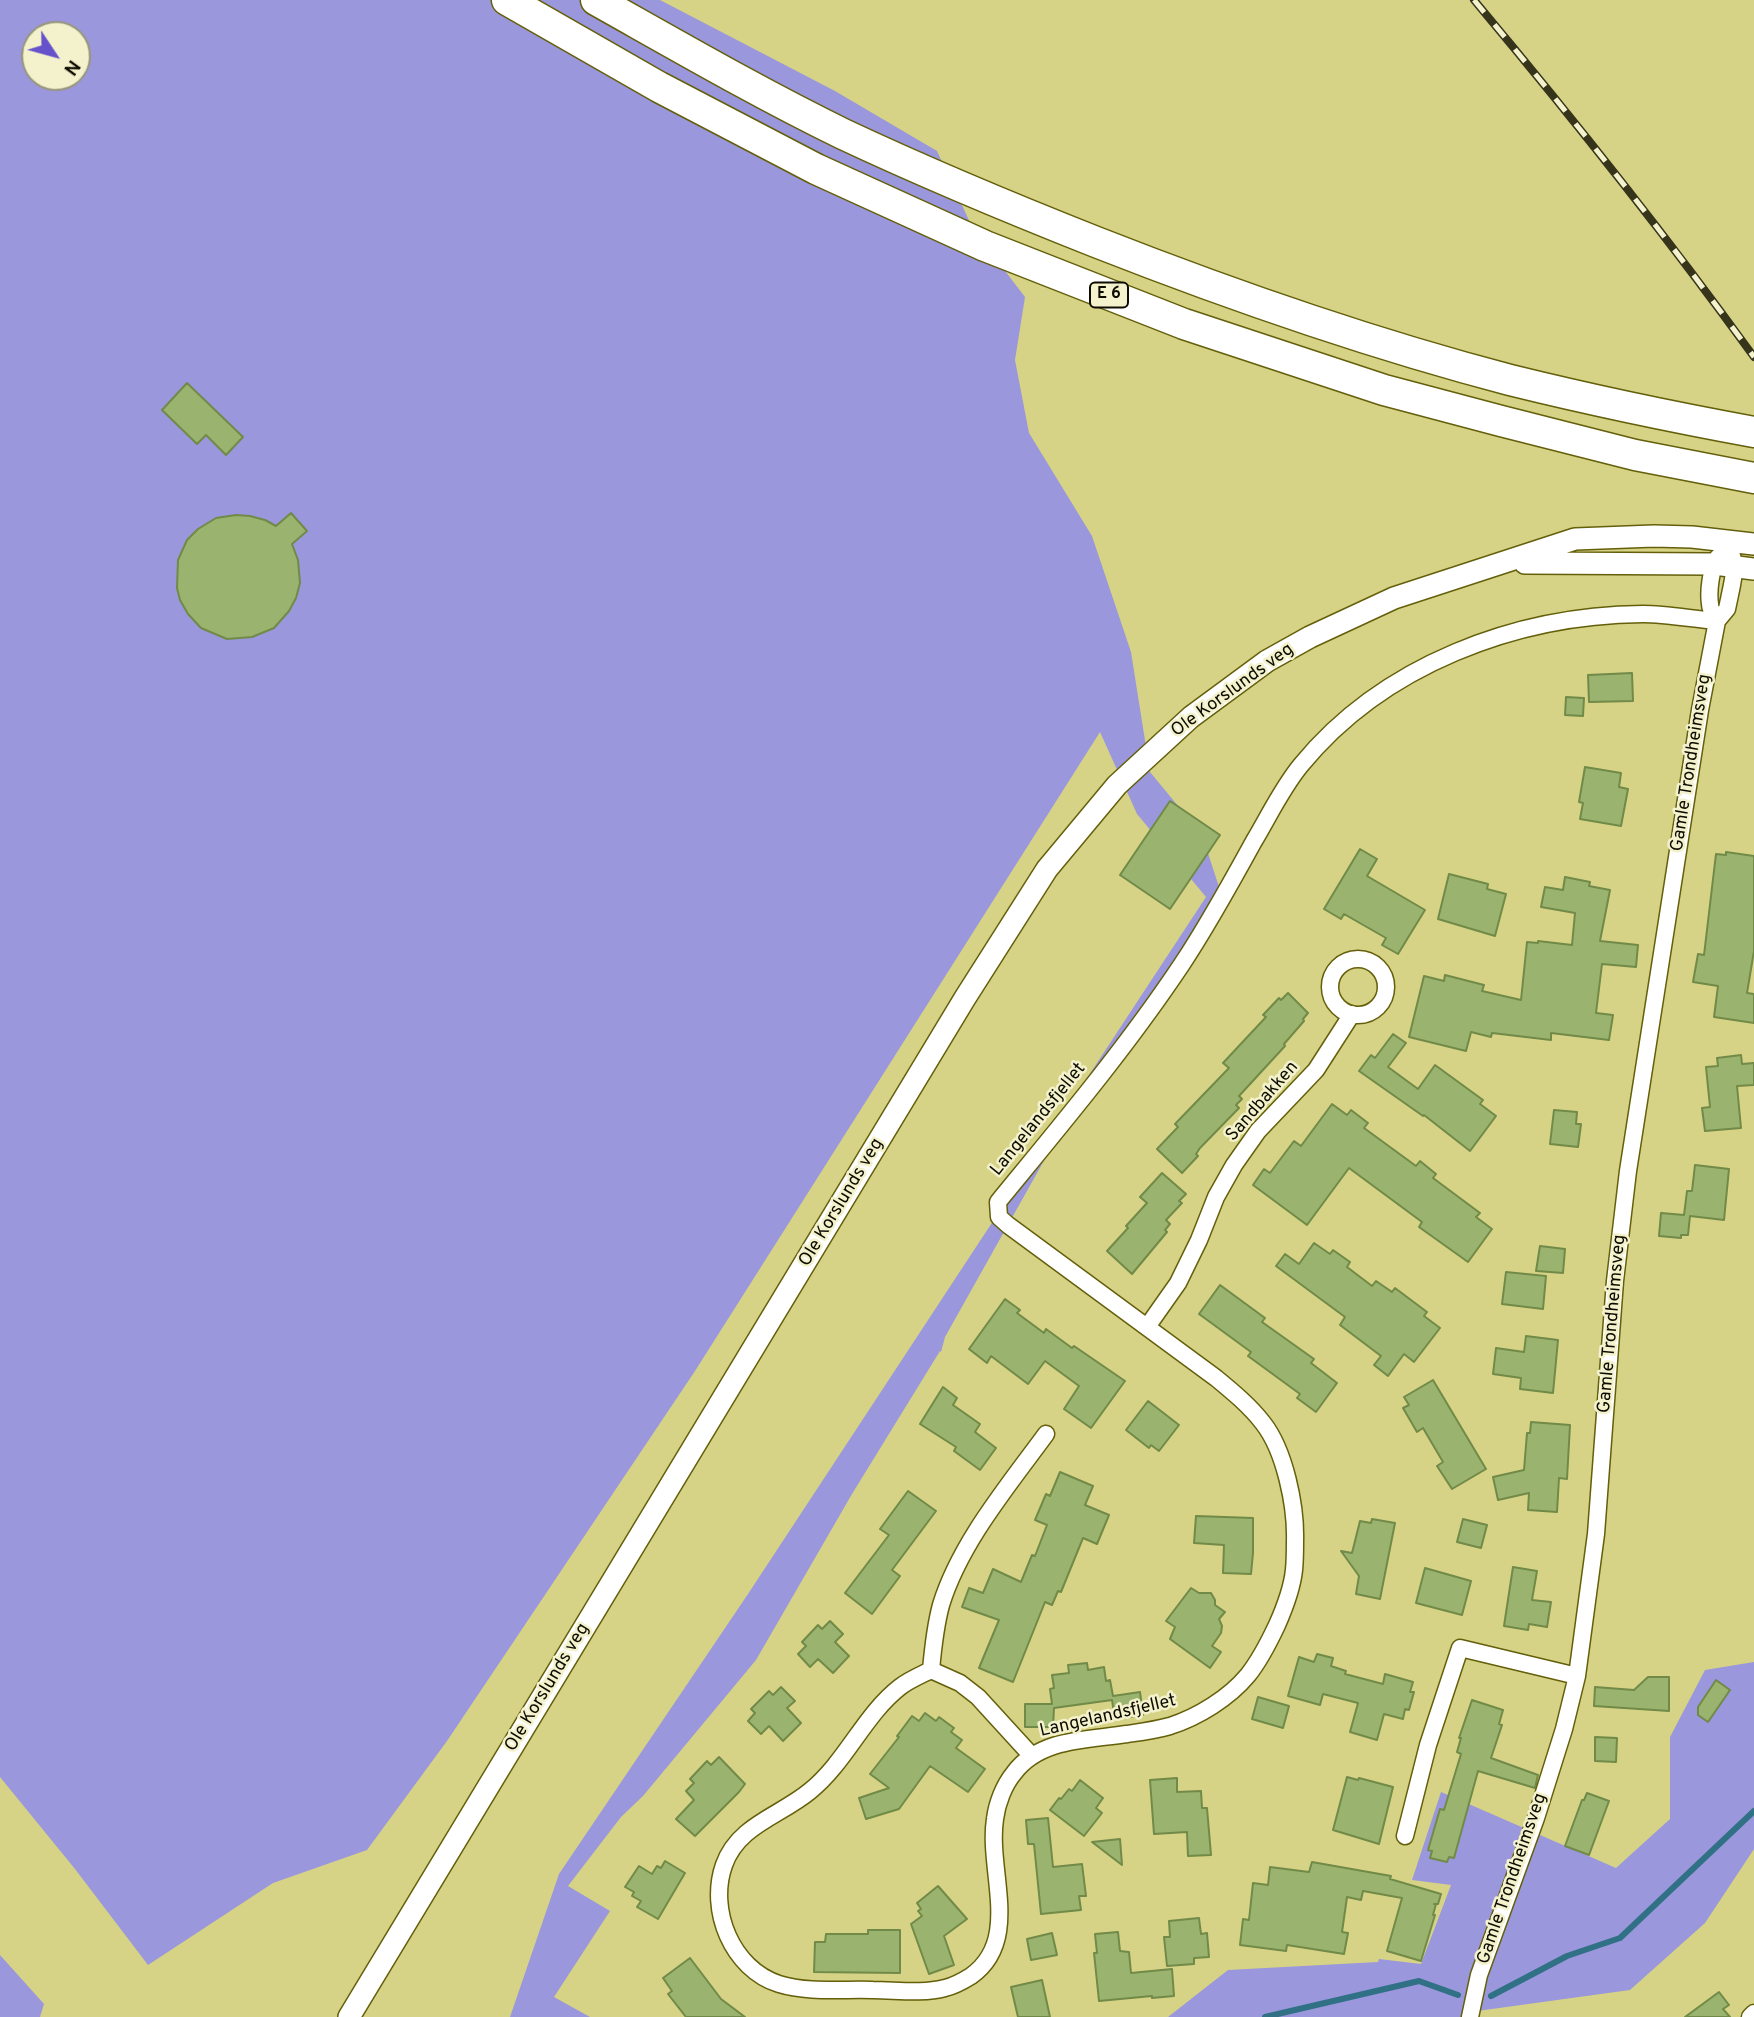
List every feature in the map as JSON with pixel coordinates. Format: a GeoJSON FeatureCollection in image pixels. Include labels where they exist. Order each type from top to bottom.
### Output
{"type":"FeatureCollection","features":[{"type":"Feature","properties":{"kind":"highway","name":"E 6"},"geometry":{"type":"LineString","coordinates":[[507,0],[659,87],[816,169],[985,246],[1184,324],[1384,390],[1635,455],[1754,478]]}},
{"type":"Feature","properties":{"kind":"highway","name":"E 6"},"geometry":{"type":"LineString","coordinates":[[596,0],[842,133],[999,204],[1200,283],[1397,347],[1509,379],[1649,412],[1750,431]]}},
{"type":"Feature","properties":{"kind":"street","name":"Ole Korslunds veg"},"geometry":{"type":"LineString","coordinates":[[349,2017],[965,998],[1055,859],[1117,785],[1191,717],[1267,661],[1310,636],[1394,598],[1575,539],[1654,536],[1728,541]]}},
{"type":"Feature","properties":{"kind":"street"},"geometry":{"type":"LineString","coordinates":[[1728,541],[1754,544]]}},
{"type":"Feature","properties":{"kind":"street","name":"Gamle Trondheimsveg"},"geometry":{"type":"LineString","coordinates":[[1470,2017],[1479,1975],[1536,1818],[1564,1729],[1577,1676],[1596,1534],[1615,1281],[1628,1171],[1700,710],[1717,621],[1727,609],[1734,567],[1728,541]]}},
{"type":"Feature","properties":{"kind":"street","name":"Ole Korslunds veg"},"geometry":{"type":"LineString","coordinates":[[1502,563],[1574,562],[1734,567]]}},
{"type":"Feature","properties":{"kind":"street","name":"Langelandsfjellet"},"geometry":{"type":"LineString","coordinates":[[1031,1755],[978,1697],[960,1683],[932,1670],[900,1686],[880,1706],[840,1761],[812,1790],[756,1824],[740,1838],[730,1852],[723,1866],[719,1910],[732,1944],[744,1961],[760,1975],[776,1983],[798,1988],[926,1991],[948,1988],[966,1980],[981,1969],[992,1955],[998,1937],[1000,1911],[994,1851],[995,1819],[1001,1795],[1014,1773],[1031,1755],[1062,1743],[1169,1726],[1195,1715],[1222,1698],[1247,1676],[1266,1647],[1287,1601],[1294,1569],[1295,1532],[1290,1493],[1281,1460],[1266,1426],[1246,1403],[1216,1378],[1008,1225],[999,1217],[998,1202],[1119,1052],[1182,964],[1227,891],[1279,797],[1301,765],[1335,729],[1388,687],[1419,669],[1479,643],[1558,621],[1601,615],[1645,614],[1717,621]]}},
{"type":"Feature","properties":{"kind":"street","name":"Sandbakken"},"geometry":{"type":"LineString","coordinates":[[1147,1327],[1178,1283],[1216,1196],[1234,1165],[1258,1131],[1315,1070],[1352,1014]]}},
{"type":"Feature","properties":{"kind":"street"},"geometry":{"type":"LineString","coordinates":[[932,1670],[934,1636],[956,1567],[987,1515],[1046,1434]]}},
{"type":"Feature","properties":{"kind":"street"},"geometry":{"type":"LineString","coordinates":[[1405,1836],[1428,1745],[1460,1648],[1577,1676]]}},
{"type":"Feature","properties":{"kind":"street"},"geometry":{"type":"LineString","coordinates":[[1750,2017],[1754,2013]]}},
{"type":"Feature","properties":{"kind":"shaded area"},"geometry":{"type":"Polygon","coordinates":[[[0,0],[660,0],[835,91],[937,151],[973,229],[1025,297],[1015,360],[1029,433],[1092,536],[1131,652],[1150,772],[1202,835],[1223,899],[1073,1109],[945,1337],[941,1352],[852,1494],[756,1660],[643,1796],[621,1817],[568,1886],[610,1911],[554,1997],[590,2017],[510,2017],[559,1874],[748,1594],[1206,897],[1137,814],[1100,732],[695,1371],[447,1741],[367,1850],[273,1883],[148,1965],[0,1777],[0,0]]]}},
{"type":"Feature","properties":{"kind":"shaded area"},"geometry":{"type":"Polygon","coordinates":[[[1754,1662],[1754,1849],[1705,1923],[1630,1990],[1470,2012],[1468,2017],[1168,2017],[1228,1970],[1378,1962],[1379,1959],[1421,1964],[1451,1885],[1412,1880],[1441,1792],[1616,1868],[1670,1819],[1670,1737],[1705,1670],[1754,1662]]]}},
{"type":"Feature","properties":{"kind":"shaded area"},"geometry":{"type":"Polygon","coordinates":[[[0,1955],[44,2004],[40,2017],[0,2017],[0,1955]]]}},
{"type":"Feature","properties":{"kind":"building"},"geometry":{"type":"Polygon","coordinates":[[[187,383],[243,437],[226,455],[206,435],[197,444],[162,410],[187,383]]]}},
{"type":"Feature","properties":{"kind":"building"},"geometry":{"type":"Polygon","coordinates":[[[291,513],[307,531],[292,544],[298,560],[300,583],[289,611],[274,628],[252,637],[227,639],[201,628],[188,614],[177,588],[178,560],[187,540],[198,529],[216,518],[250,516],[276,526],[291,513]]]}},
{"type":"Feature","properties":{"kind":"building"},"geometry":{"type":"Polygon","coordinates":[[[1632,673],[1633,701],[1589,702],[1588,675],[1632,673]]]}},
{"type":"Feature","properties":{"kind":"building"},"geometry":{"type":"Polygon","coordinates":[[[1566,697],[1584,698],[1583,716],[1565,715],[1566,697]]]}},
{"type":"Feature","properties":{"kind":"building"},"geometry":{"type":"Polygon","coordinates":[[[1585,767],[1621,773],[1619,787],[1628,789],[1621,826],[1580,819],[1583,803],[1579,802],[1585,767]]]}},
{"type":"Feature","properties":{"kind":"building"},"geometry":{"type":"Polygon","coordinates":[[[1170,801],[1220,835],[1170,909],[1120,875],[1170,801]]]}},
{"type":"Feature","properties":{"kind":"building"},"geometry":{"type":"Polygon","coordinates":[[[1360,849],[1377,859],[1367,876],[1425,910],[1398,954],[1382,945],[1386,938],[1344,914],[1341,919],[1324,909],[1360,849]]]}},
{"type":"Feature","properties":{"kind":"building"},"geometry":{"type":"Polygon","coordinates":[[[1726,852],[1754,856],[1754,951],[1747,993],[1754,994],[1754,1023],[1714,1017],[1718,986],[1693,982],[1698,954],[1704,955],[1716,854],[1726,855],[1726,852]]]}},
{"type":"Feature","properties":{"kind":"building"},"geometry":{"type":"Polygon","coordinates":[[[1449,874],[1488,884],[1487,889],[1506,894],[1495,936],[1438,919],[1449,874]]]}},
{"type":"Feature","properties":{"kind":"building"},"geometry":{"type":"Polygon","coordinates":[[[1565,877],[1590,882],[1589,886],[1610,890],[1600,941],[1638,945],[1636,967],[1602,964],[1596,1013],[1613,1015],[1609,1040],[1551,1033],[1551,1040],[1492,1033],[1491,1037],[1471,1032],[1466,1051],[1409,1037],[1424,976],[1444,981],[1445,975],[1484,985],[1482,991],[1521,1000],[1527,942],[1572,945],[1575,913],[1541,907],[1545,887],[1563,890],[1565,877]]]}},
{"type":"Feature","properties":{"kind":"building"},"geometry":{"type":"Polygon","coordinates":[[[1288,993],[1308,1013],[1304,1021],[1239,1096],[1242,1099],[1236,1105],[1239,1108],[1200,1148],[1196,1154],[1198,1156],[1182,1173],[1157,1149],[1178,1127],[1175,1124],[1229,1068],[1223,1063],[1266,1017],[1263,1015],[1279,998],[1281,1000],[1288,993]]]}},
{"type":"Feature","properties":{"kind":"building"},"geometry":{"type":"Polygon","coordinates":[[[1393,1034],[1406,1043],[1388,1067],[1418,1089],[1435,1065],[1483,1100],[1480,1104],[1496,1116],[1470,1151],[1424,1115],[1359,1071],[1371,1055],[1375,1058],[1393,1034]]]}},
{"type":"Feature","properties":{"kind":"building"},"geometry":{"type":"Polygon","coordinates":[[[1741,1055],[1742,1064],[1754,1063],[1754,1085],[1737,1086],[1741,1128],[1705,1131],[1702,1108],[1710,1107],[1706,1067],[1718,1066],[1717,1058],[1741,1055]]]}},
{"type":"Feature","properties":{"kind":"building"},"geometry":{"type":"Polygon","coordinates":[[[1332,1104],[1347,1115],[1351,1110],[1368,1123],[1364,1128],[1416,1166],[1420,1161],[1436,1174],[1433,1178],[1480,1213],[1476,1217],[1492,1229],[1468,1262],[1419,1227],[1422,1222],[1349,1168],[1307,1225],[1253,1185],[1264,1169],[1270,1173],[1294,1141],[1301,1146],[1332,1104]]]}},
{"type":"Feature","properties":{"kind":"building"},"geometry":{"type":"Polygon","coordinates":[[[1554,1110],[1577,1112],[1576,1124],[1581,1124],[1578,1147],[1550,1144],[1554,1110]]]}},
{"type":"Feature","properties":{"kind":"building"},"geometry":{"type":"Polygon","coordinates":[[[1695,1165],[1729,1169],[1724,1220],[1690,1216],[1688,1235],[1681,1235],[1681,1238],[1659,1236],[1661,1213],[1684,1215],[1687,1191],[1692,1191],[1695,1165]]]}},
{"type":"Feature","properties":{"kind":"building"},"geometry":{"type":"Polygon","coordinates":[[[1162,1173],[1186,1194],[1179,1201],[1182,1203],[1166,1220],[1170,1224],[1165,1230],[1167,1232],[1132,1274],[1107,1251],[1147,1203],[1140,1197],[1162,1173]]]}},
{"type":"Feature","properties":{"kind":"building"},"geometry":{"type":"Polygon","coordinates":[[[1314,1243],[1330,1254],[1333,1250],[1350,1262],[1347,1267],[1372,1286],[1376,1281],[1392,1292],[1395,1288],[1427,1312],[1424,1316],[1440,1328],[1414,1362],[1404,1354],[1388,1376],[1374,1365],[1381,1356],[1340,1325],[1345,1317],[1276,1266],[1285,1254],[1299,1264],[1314,1243]]]}},
{"type":"Feature","properties":{"kind":"building"},"geometry":{"type":"Polygon","coordinates":[[[1540,1246],[1565,1249],[1563,1273],[1536,1271],[1540,1246]]]}},
{"type":"Feature","properties":{"kind":"building"},"geometry":{"type":"Polygon","coordinates":[[[1506,1272],[1546,1276],[1543,1309],[1502,1304],[1506,1272]]]}},
{"type":"Feature","properties":{"kind":"building"},"geometry":{"type":"Polygon","coordinates":[[[1220,1285],[1265,1318],[1262,1322],[1314,1359],[1311,1363],[1337,1383],[1316,1412],[1297,1398],[1300,1394],[1248,1356],[1251,1352],[1199,1314],[1220,1285]]]}},
{"type":"Feature","properties":{"kind":"building"},"geometry":{"type":"Polygon","coordinates":[[[1005,1299],[1020,1310],[1017,1313],[1044,1333],[1046,1329],[1125,1381],[1091,1428],[1064,1409],[1079,1386],[1045,1361],[1028,1384],[991,1356],[987,1363],[969,1349],[1005,1299]]]}},
{"type":"Feature","properties":{"kind":"building"},"geometry":{"type":"Polygon","coordinates":[[[1526,1336],[1558,1340],[1553,1393],[1520,1389],[1521,1378],[1493,1374],[1496,1348],[1524,1352],[1526,1336]]]}},
{"type":"Feature","properties":{"kind":"building"},"geometry":{"type":"Polygon","coordinates":[[[1433,1380],[1486,1469],[1452,1489],[1437,1466],[1443,1462],[1423,1428],[1417,1432],[1403,1408],[1409,1405],[1404,1397],[1433,1380]]]}},
{"type":"Feature","properties":{"kind":"building"},"geometry":{"type":"Polygon","coordinates":[[[943,1387],[957,1398],[953,1405],[980,1424],[975,1432],[996,1448],[980,1470],[954,1451],[956,1447],[920,1424],[943,1387]]]}},
{"type":"Feature","properties":{"kind":"building"},"geometry":{"type":"Polygon","coordinates":[[[1148,1401],[1179,1425],[1159,1451],[1151,1445],[1149,1448],[1126,1430],[1148,1401]]]}},
{"type":"Feature","properties":{"kind":"building"},"geometry":{"type":"Polygon","coordinates":[[[1531,1422],[1570,1425],[1567,1479],[1559,1478],[1557,1512],[1528,1510],[1529,1493],[1498,1500],[1493,1477],[1524,1470],[1527,1433],[1530,1433],[1531,1422]]]}},
{"type":"Feature","properties":{"kind":"building"},"geometry":{"type":"Polygon","coordinates":[[[1060,1472],[1093,1486],[1085,1505],[1109,1515],[1097,1544],[1083,1538],[1061,1592],[1058,1591],[1052,1605],[1045,1602],[1013,1682],[979,1668],[999,1620],[962,1607],[969,1588],[983,1593],[993,1569],[1021,1582],[1047,1525],[1035,1520],[1046,1494],[1050,1496],[1060,1472]]]}},
{"type":"Feature","properties":{"kind":"building"},"geometry":{"type":"Polygon","coordinates":[[[908,1491],[936,1511],[892,1570],[900,1576],[872,1614],[845,1593],[889,1535],[880,1529],[908,1491]]]}},
{"type":"Feature","properties":{"kind":"building"},"geometry":{"type":"Polygon","coordinates":[[[1196,1516],[1253,1518],[1251,1574],[1223,1573],[1224,1545],[1194,1543],[1196,1516]]]}},
{"type":"Feature","properties":{"kind":"building"},"geometry":{"type":"Polygon","coordinates":[[[1372,1519],[1395,1523],[1380,1599],[1356,1594],[1359,1576],[1341,1551],[1352,1553],[1360,1521],[1371,1523],[1372,1519]]]}},
{"type":"Feature","properties":{"kind":"building"},"geometry":{"type":"Polygon","coordinates":[[[1463,1519],[1487,1525],[1481,1548],[1457,1542],[1463,1519]]]}},
{"type":"Feature","properties":{"kind":"building"},"geometry":{"type":"Polygon","coordinates":[[[1513,1567],[1537,1571],[1532,1600],[1551,1602],[1547,1627],[1529,1624],[1528,1630],[1504,1626],[1513,1567]]]}},
{"type":"Feature","properties":{"kind":"building"},"geometry":{"type":"Polygon","coordinates":[[[1425,1568],[1471,1581],[1462,1615],[1416,1603],[1425,1568]]]}},
{"type":"Feature","properties":{"kind":"building"},"geometry":{"type":"Polygon","coordinates":[[[1191,1588],[1199,1593],[1211,1593],[1215,1605],[1225,1612],[1219,1619],[1221,1633],[1212,1646],[1221,1652],[1210,1668],[1170,1639],[1175,1627],[1166,1621],[1191,1588]]]}},
{"type":"Feature","properties":{"kind":"building"},"geometry":{"type":"Polygon","coordinates":[[[830,1621],[843,1634],[835,1642],[849,1656],[833,1673],[818,1659],[810,1667],[798,1654],[806,1646],[802,1642],[818,1625],[822,1629],[830,1621]]]}},
{"type":"Feature","properties":{"kind":"building"},"geometry":{"type":"Polygon","coordinates":[[[1317,1654],[1333,1658],[1331,1666],[1346,1671],[1345,1674],[1383,1684],[1385,1674],[1413,1682],[1410,1692],[1414,1692],[1409,1710],[1405,1709],[1403,1719],[1384,1714],[1377,1740],[1350,1732],[1358,1703],[1323,1694],[1320,1705],[1288,1696],[1299,1657],[1314,1662],[1317,1654]]]}},
{"type":"Feature","properties":{"kind":"building"},"geometry":{"type":"Polygon","coordinates":[[[1087,1663],[1088,1670],[1104,1667],[1106,1681],[1110,1680],[1113,1696],[1140,1692],[1143,1715],[1115,1719],[1112,1700],[1054,1708],[1053,1727],[1025,1727],[1025,1704],[1052,1704],[1052,1675],[1069,1673],[1068,1665],[1087,1663]]]}},
{"type":"Feature","properties":{"kind":"building"},"geometry":{"type":"Polygon","coordinates":[[[1648,1677],[1669,1677],[1669,1711],[1594,1706],[1595,1687],[1634,1690],[1648,1677]]]}},
{"type":"Feature","properties":{"kind":"building"},"geometry":{"type":"Polygon","coordinates":[[[1716,1680],[1730,1690],[1708,1722],[1698,1715],[1698,1707],[1716,1680]]]}},
{"type":"Feature","properties":{"kind":"building"},"geometry":{"type":"Polygon","coordinates":[[[781,1687],[795,1701],[787,1708],[801,1723],[783,1741],[769,1726],[761,1734],[748,1721],[755,1713],[751,1709],[769,1691],[773,1695],[781,1687]]]}},
{"type":"Feature","properties":{"kind":"building"},"geometry":{"type":"Polygon","coordinates":[[[1258,1697],[1289,1706],[1283,1728],[1252,1719],[1258,1697]]]}},
{"type":"Feature","properties":{"kind":"building"},"geometry":{"type":"Polygon","coordinates":[[[1472,1700],[1503,1710],[1499,1724],[1502,1725],[1491,1758],[1538,1775],[1535,1788],[1478,1771],[1454,1858],[1449,1857],[1447,1862],[1430,1858],[1432,1851],[1428,1850],[1440,1809],[1444,1810],[1461,1754],[1457,1752],[1459,1738],[1472,1700]]]}},
{"type":"Feature","properties":{"kind":"building"},"geometry":{"type":"Polygon","coordinates":[[[925,1713],[936,1721],[939,1717],[954,1728],[951,1732],[962,1740],[956,1748],[985,1769],[968,1792],[930,1766],[899,1809],[866,1819],[859,1798],[889,1788],[870,1774],[912,1716],[919,1721],[925,1713]]]}},
{"type":"Feature","properties":{"kind":"building"},"geometry":{"type":"Polygon","coordinates":[[[1595,1737],[1617,1738],[1616,1762],[1595,1761],[1595,1737]]]}},
{"type":"Feature","properties":{"kind":"building"},"geometry":{"type":"Polygon","coordinates":[[[719,1757],[745,1784],[695,1836],[676,1819],[694,1800],[686,1791],[694,1783],[690,1779],[707,1761],[711,1765],[719,1757]]]}},
{"type":"Feature","properties":{"kind":"building"},"geometry":{"type":"Polygon","coordinates":[[[1347,1777],[1393,1787],[1379,1844],[1333,1830],[1347,1777]]]}},
{"type":"Feature","properties":{"kind":"building"},"geometry":{"type":"Polygon","coordinates":[[[1177,1778],[1177,1792],[1201,1791],[1202,1808],[1207,1808],[1211,1855],[1188,1856],[1187,1832],[1154,1834],[1150,1780],[1177,1778]]]}},
{"type":"Feature","properties":{"kind":"building"},"geometry":{"type":"Polygon","coordinates":[[[1080,1780],[1103,1798],[1096,1808],[1102,1813],[1084,1836],[1050,1810],[1069,1789],[1072,1791],[1080,1780]]]}},
{"type":"Feature","properties":{"kind":"building"},"geometry":{"type":"Polygon","coordinates":[[[1587,1793],[1609,1801],[1589,1855],[1565,1846],[1587,1793]]]}},
{"type":"Feature","properties":{"kind":"building"},"geometry":{"type":"Polygon","coordinates":[[[1048,1818],[1053,1867],[1082,1864],[1086,1896],[1079,1896],[1081,1910],[1041,1914],[1034,1844],[1028,1844],[1026,1820],[1048,1818]]]}},
{"type":"Feature","properties":{"kind":"building"},"geometry":{"type":"Polygon","coordinates":[[[1120,1839],[1122,1865],[1092,1842],[1120,1839]]]}},
{"type":"Feature","properties":{"kind":"building"},"geometry":{"type":"Polygon","coordinates":[[[665,1861],[685,1873],[658,1919],[637,1907],[641,1901],[632,1896],[634,1892],[625,1887],[639,1866],[652,1874],[657,1866],[661,1868],[665,1861]]]}},
{"type":"Feature","properties":{"kind":"building"},"geometry":{"type":"Polygon","coordinates":[[[1312,1862],[1391,1876],[1390,1879],[1441,1894],[1421,1961],[1387,1951],[1402,1898],[1363,1891],[1361,1900],[1347,1897],[1342,1932],[1348,1933],[1344,1954],[1287,1945],[1286,1951],[1240,1945],[1243,1919],[1249,1920],[1253,1883],[1268,1885],[1270,1867],[1309,1872],[1312,1862]]]}},
{"type":"Feature","properties":{"kind":"building"},"geometry":{"type":"Polygon","coordinates":[[[938,1886],[967,1919],[944,1936],[954,1965],[929,1974],[911,1924],[922,1916],[917,1903],[938,1886]]]}},
{"type":"Feature","properties":{"kind":"building"},"geometry":{"type":"Polygon","coordinates":[[[1199,1918],[1201,1934],[1207,1933],[1209,1957],[1194,1958],[1194,1964],[1167,1966],[1164,1937],[1170,1937],[1169,1921],[1199,1918]]]}},
{"type":"Feature","properties":{"kind":"building"},"geometry":{"type":"Polygon","coordinates":[[[868,1930],[900,1930],[900,1973],[814,1972],[815,1942],[825,1942],[826,1934],[868,1934],[868,1930]]]}},
{"type":"Feature","properties":{"kind":"building"},"geometry":{"type":"Polygon","coordinates":[[[1118,1932],[1120,1951],[1129,1952],[1131,1973],[1172,1969],[1174,1996],[1099,2001],[1094,1953],[1097,1953],[1095,1934],[1118,1932]]]}},
{"type":"Feature","properties":{"kind":"building"},"geometry":{"type":"Polygon","coordinates":[[[1052,1933],[1057,1955],[1031,1960],[1027,1939],[1052,1933]]]}},
{"type":"Feature","properties":{"kind":"building"},"geometry":{"type":"Polygon","coordinates":[[[690,1958],[721,1999],[745,2017],[686,2017],[668,1994],[672,1991],[663,1978],[690,1958]]]}},
{"type":"Feature","properties":{"kind":"building"},"geometry":{"type":"Polygon","coordinates":[[[1042,1980],[1050,2017],[1018,2017],[1011,1987],[1042,1980]]]}},
{"type":"Feature","properties":{"kind":"building"},"geometry":{"type":"Polygon","coordinates":[[[1719,1992],[1729,2005],[1723,2009],[1730,2017],[1685,2017],[1719,1992]]]}},
{"type":"Feature","properties":{"kind":"waterway"},"geometry":{"type":"LineString","coordinates":[[1491,1996],[1567,1956],[1620,1938],[1754,1811]]}},
{"type":"Feature","properties":{"kind":"waterway"},"geometry":{"type":"LineString","coordinates":[[1265,2017],[1419,1981],[1458,1995]]}},
{"type":"Feature","properties":{"kind":"railway"},"geometry":{"type":"LineString","coordinates":[[1474,0],[1617,176],[1754,357]]}}]}
